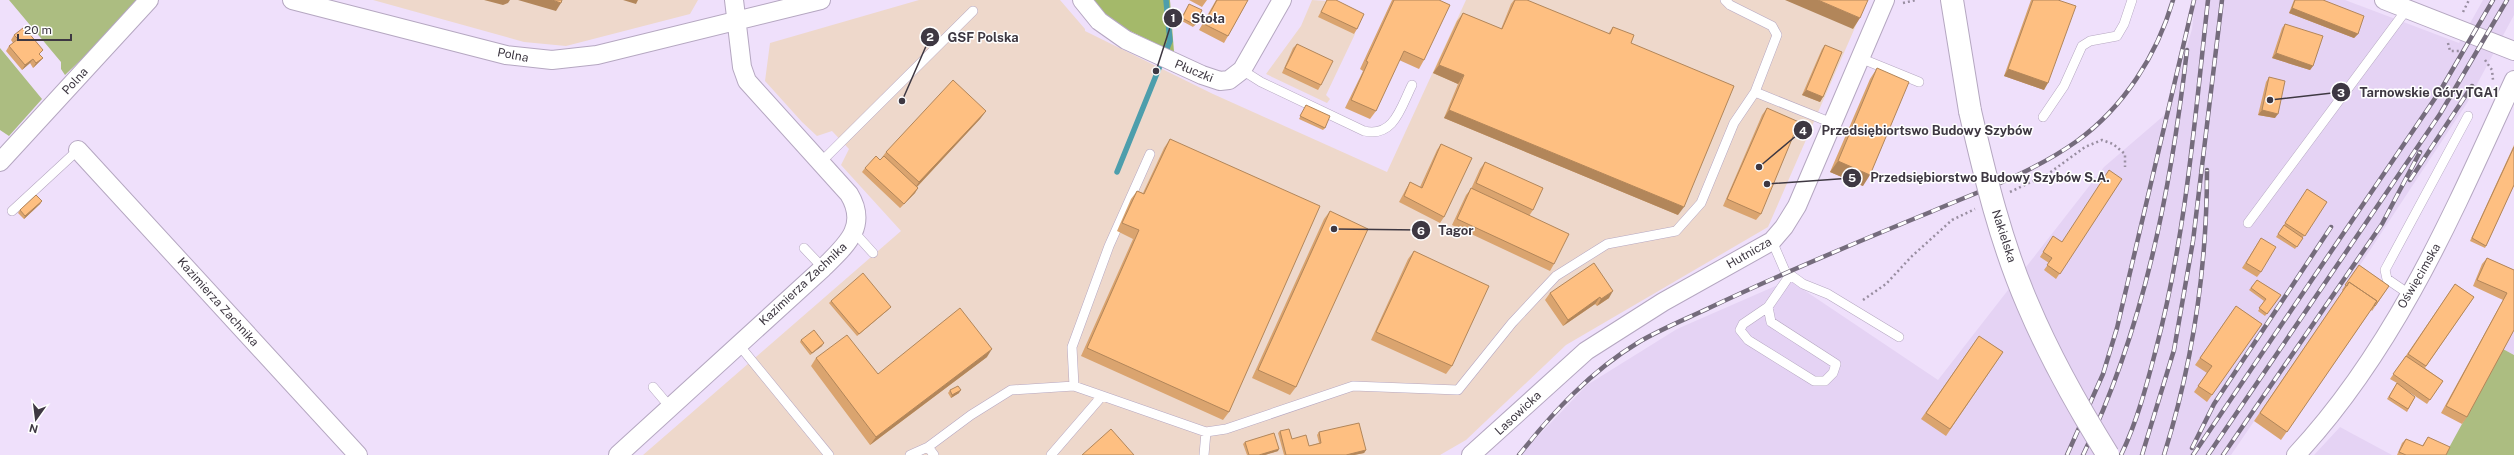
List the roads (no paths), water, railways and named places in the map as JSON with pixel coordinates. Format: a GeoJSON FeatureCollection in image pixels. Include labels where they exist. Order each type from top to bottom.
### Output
{"type":"FeatureCollection","features":[{"type":"Feature","properties":{"kind":"street","name":"Polna"},"geometry":{"type":"LineString","coordinates":[[3,154],[149,0]]}},
{"type":"Feature","properties":{"kind":"street","name":"Polna"},"geometry":{"type":"LineString","coordinates":[[292,0],[506,55],[543,60],[574,59],[596,55],[736,20]]}},
{"type":"Feature","properties":{"kind":"street","name":"Kazimierza Zachnika"},"geometry":{"type":"LineString","coordinates":[[618,455],[823,268],[848,243],[854,232],[856,216],[852,198],[822,162],[747,81],[742,67],[734,0]]}},
{"type":"Feature","properties":{"kind":"street"},"geometry":{"type":"LineString","coordinates":[[736,20],[822,0]]}},
{"type":"Feature","properties":{"kind":"street","name":"Płuczki"},"geometry":{"type":"LineString","coordinates":[[1082,0],[1099,21],[1111,31],[1169,61],[1202,76],[1220,81],[1229,80],[1242,70],[1282,0]]}},
{"type":"Feature","properties":{"kind":"street","name":"Nakielska"},"geometry":{"type":"LineString","coordinates":[[1952,0],[1970,111],[1985,177],[2027,304],[2054,360],[2108,455]]}},
{"type":"Feature","properties":{"kind":"street"},"geometry":{"type":"LineString","coordinates":[[2384,0],[2514,51]]}},
{"type":"Feature","properties":{"kind":"street","name":"Hutnicza"},"geometry":{"type":"LineString","coordinates":[[1563,371],[1611,334],[1772,241],[1784,227],[1797,206],[1860,58],[1891,2]]}},
{"type":"Feature","properties":{"kind":"street","name":"Oświęcimska"},"geometry":{"type":"LineString","coordinates":[[2296,455],[2320,430],[2356,383],[2439,243],[2514,80]]}},
{"type":"Feature","properties":{"kind":"street","name":"Kazimierza Zachnika"},"geometry":{"type":"LineString","coordinates":[[78,150],[358,455]]}},
{"type":"Feature","properties":{"kind":"street","name":"Lasowicka"},"geometry":{"type":"LineString","coordinates":[[1471,455],[1510,422],[1563,371]]}},
{"type":"Feature","properties":{"kind":"lane"},"geometry":{"type":"LineString","coordinates":[[910,455],[928,447],[971,415],[1011,390],[1074,386],[1206,432],[1226,429],[1353,386],[1458,390],[1512,323],[1556,276],[1607,244],[1676,231],[1701,203],[1734,123],[1754,92],[1777,35],[1772,26],[1730,5],[1725,0]]}},
{"type":"Feature","properties":{"kind":"lane"},"geometry":{"type":"LineString","coordinates":[[2043,117],[2064,86],[2082,46],[2090,41],[2117,36],[2124,24],[2132,0]]}},
{"type":"Feature","properties":{"kind":"lane"},"geometry":{"type":"LineString","coordinates":[[2248,223],[2407,9]]}},
{"type":"Feature","properties":{"kind":"lane"},"geometry":{"type":"LineString","coordinates":[[822,162],[973,11]]}},
{"type":"Feature","properties":{"kind":"lane"},"geometry":{"type":"LineString","coordinates":[[1860,58],[1919,82]]}},
{"type":"Feature","properties":{"kind":"lane"},"geometry":{"type":"LineString","coordinates":[[1242,70],[1261,82],[1364,130],[1374,133],[1385,130],[1393,123],[1412,85]]}},
{"type":"Feature","properties":{"kind":"lane"},"geometry":{"type":"LineString","coordinates":[[1754,92],[1832,123]]}},
{"type":"Feature","properties":{"kind":"lane"},"geometry":{"type":"LineString","coordinates":[[2409,294],[2387,279],[2386,270],[2468,116]]}},
{"type":"Feature","properties":{"kind":"lane"},"geometry":{"type":"LineString","coordinates":[[12,211],[78,150]]}},
{"type":"Feature","properties":{"kind":"lane"},"geometry":{"type":"LineString","coordinates":[[1074,386],[1072,347],[1109,246],[1150,154]]}},
{"type":"Feature","properties":{"kind":"lane"},"geometry":{"type":"LineString","coordinates":[[854,232],[873,253]]}},
{"type":"Feature","properties":{"kind":"lane"},"geometry":{"type":"LineString","coordinates":[[1772,241],[1785,271],[1790,275],[1803,284],[1828,294],[1899,337]]}},
{"type":"Feature","properties":{"kind":"lane"},"geometry":{"type":"LineString","coordinates":[[804,248],[823,268]]}},
{"type":"Feature","properties":{"kind":"lane"},"geometry":{"type":"LineString","coordinates":[[1768,307],[1771,322],[1836,364],[1833,374],[1825,382],[1814,381],[1748,340],[1740,330],[1743,324],[1768,307],[1790,275]]}},
{"type":"Feature","properties":{"kind":"lane"},"geometry":{"type":"LineString","coordinates":[[739,344],[830,455]]}},
{"type":"Feature","properties":{"kind":"lane"},"geometry":{"type":"LineString","coordinates":[[653,387],[670,407]]}},
{"type":"Feature","properties":{"kind":"lane"},"geometry":{"type":"LineString","coordinates":[[1051,455],[1102,396]]}},
{"type":"Feature","properties":{"kind":"lane"},"geometry":{"type":"LineString","coordinates":[[1204,455],[1206,432]]}},
{"type":"Feature","properties":{"kind":"lane"},"geometry":{"type":"LineString","coordinates":[[928,447],[934,455]]}},
{"type":"Feature","properties":{"kind":"waterway"},"geometry":{"type":"LineString","coordinates":[[1117,172],[1170,41],[1166,0]]}},
{"type":"Feature","properties":{"kind":"railway"},"geometry":{"type":"LineString","coordinates":[[1519,455],[1545,423],[1589,379],[1621,353],[1647,337],[1792,270],[2007,180],[2043,162],[2077,141],[2110,112],[2137,78],[2158,40],[2173,0]]}},
{"type":"Feature","properties":{"kind":"railway"},"geometry":{"type":"LineString","coordinates":[[2067,455],[2103,374],[2117,328],[2194,0]]}},
{"type":"Feature","properties":{"kind":"railway"},"geometry":{"type":"LineString","coordinates":[[2121,455],[2137,416],[2145,389],[2156,349],[2175,263],[2194,132],[2208,0]]}},
{"type":"Feature","properties":{"kind":"railway"},"geometry":{"type":"LineString","coordinates":[[2142,455],[2174,350],[2193,241],[2222,0]]}},
{"type":"Feature","properties":{"kind":"railway"},"geometry":{"type":"LineString","coordinates":[[2193,455],[2440,91],[2493,0]]}},
{"type":"Feature","properties":{"kind":"railway"},"geometry":{"type":"LineString","coordinates":[[2208,455],[2440,114],[2507,0]]}},
{"type":"Feature","properties":{"kind":"railway"},"geometry":{"type":"LineString","coordinates":[[2083,455],[2123,358],[2152,257],[2173,154],[2187,50]]}},
{"type":"Feature","properties":{"kind":"railway"},"geometry":{"type":"LineString","coordinates":[[2410,180],[2472,86]]}},
{"type":"Feature","properties":{"kind":"railway"},"geometry":{"type":"LineString","coordinates":[[2223,455],[2382,224],[2420,152]]}},
{"type":"Feature","properties":{"kind":"railway"},"geometry":{"type":"LineString","coordinates":[[2164,455],[2183,385],[2196,314],[2204,242],[2207,170]]}},
{"type":"Feature","properties":{"kind":"railway"},"geometry":{"type":"LineString","coordinates":[[2192,448],[2214,404],[2331,227]]}},
{"type":"Feature","properties":{"kind":"place","name":"Stoła"},"geometry":{"type":"Point","coordinates":[1156,71]}},
{"type":"Feature","properties":{"kind":"place","name":"Tarnowskie Góry TGA1"},"geometry":{"type":"Point","coordinates":[2270,100]}},
{"type":"Feature","properties":{"kind":"place","name":"GSF Polska"},"geometry":{"type":"Point","coordinates":[902,101]}},
{"type":"Feature","properties":{"kind":"place","name":"Przedsiębiortswo Budowy Szybów"},"geometry":{"type":"Point","coordinates":[1759,167]}},
{"type":"Feature","properties":{"kind":"place","name":"Przedsiębiorstwo Budowy Szybów S.A."},"geometry":{"type":"Point","coordinates":[1767,184]}},
{"type":"Feature","properties":{"kind":"place","name":"Tagor"},"geometry":{"type":"Point","coordinates":[1334,229]}}]}
